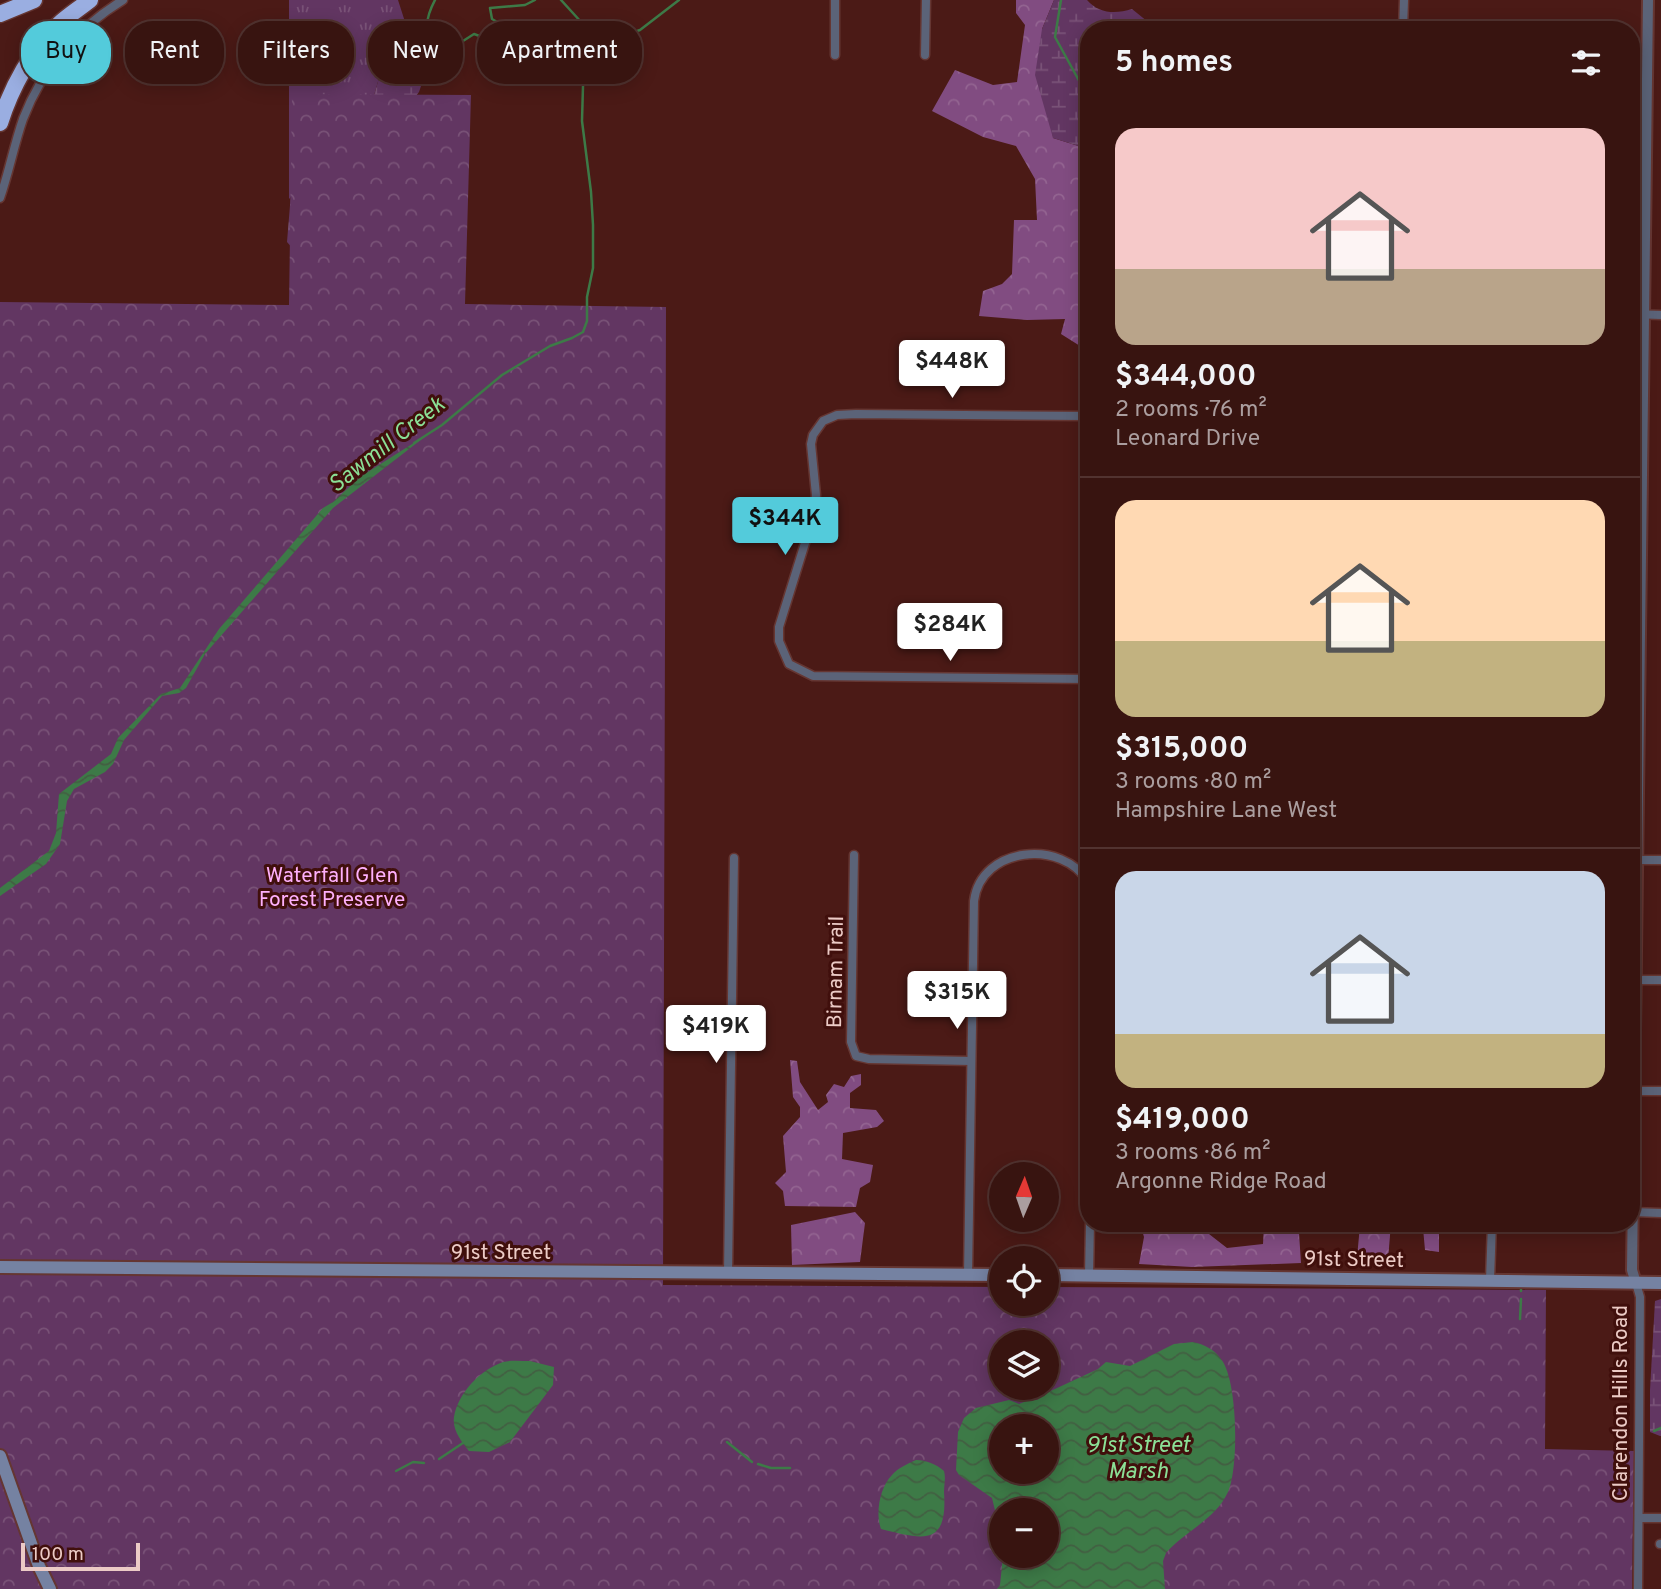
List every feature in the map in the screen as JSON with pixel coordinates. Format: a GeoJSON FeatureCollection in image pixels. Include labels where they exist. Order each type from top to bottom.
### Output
{"type":"FeatureCollection","features":[{"type":"Feature","properties":{"kind":"highway"},"geometry":{"type":"LineString","coordinates":[[0,14],[34,0]]}},
{"type":"Feature","properties":{"kind":"highway"},"geometry":{"type":"LineString","coordinates":[[0,123],[29,62],[58,25],[90,0]]}},
{"type":"Feature","properties":{"kind":"main road","name":"91st Street"},"geometry":{"type":"LineString","coordinates":[[0,1267],[989,1275]]}},
{"type":"Feature","properties":{"kind":"main road","name":"91st Street"},"geometry":{"type":"LineString","coordinates":[[1059,1275],[1661,1283]]}},
{"type":"Feature","properties":{"kind":"main road"},"geometry":{"type":"LineString","coordinates":[[0,1456],[38,1566],[50,1589]]}},
{"type":"Feature","properties":{"kind":"street"},"geometry":{"type":"LineString","coordinates":[[0,198],[23,119],[42,79],[71,41],[123,0]]}},
{"type":"Feature","properties":{"kind":"street"},"geometry":{"type":"LineString","coordinates":[[835,0],[835,55]]}},
{"type":"Feature","properties":{"kind":"street"},"geometry":{"type":"LineString","coordinates":[[925,55],[926,0]]}},
{"type":"Feature","properties":{"kind":"street"},"geometry":{"type":"LineString","coordinates":[[1404,0],[1404,21]]}},
{"type":"Feature","properties":{"kind":"street","name":"Clarendon Hills Road"},"geometry":{"type":"LineString","coordinates":[[1640,532],[1648,0]]}},
{"type":"Feature","properties":{"kind":"street"},"geometry":{"type":"LineString","coordinates":[[1640,314],[1661,314]]}},
{"type":"Feature","properties":{"kind":"street"},"geometry":{"type":"LineString","coordinates":[[1080,416],[856,414],[837,415],[823,421],[813,435],[811,444],[816,476],[814,513],[778,634],[781,649],[789,664],[809,675],[1080,679]]}},
{"type":"Feature","properties":{"kind":"street","name":"Birnam Trail"},"geometry":{"type":"LineString","coordinates":[[854,855],[851,1042],[856,1056],[869,1059],[971,1061]]}},
{"type":"Feature","properties":{"kind":"street"},"geometry":{"type":"LineString","coordinates":[[968,1275],[976,888],[988,868],[1002,860],[1022,855],[1054,856],[1080,869]]}},
{"type":"Feature","properties":{"kind":"street"},"geometry":{"type":"LineString","coordinates":[[728,1273],[734,858]]}},
{"type":"Feature","properties":{"kind":"street"},"geometry":{"type":"LineString","coordinates":[[1640,860],[1661,860]]}},
{"type":"Feature","properties":{"kind":"street"},"geometry":{"type":"LineString","coordinates":[[1640,975],[1661,980]]}},
{"type":"Feature","properties":{"kind":"street"},"geometry":{"type":"LineString","coordinates":[[1640,1091],[1661,1091]]}},
{"type":"Feature","properties":{"kind":"street"},"geometry":{"type":"LineString","coordinates":[[1640,1212],[1661,1213]]}},
{"type":"Feature","properties":{"kind":"street"},"geometry":{"type":"LineString","coordinates":[[1089,1275],[1090,1232]]}},
{"type":"Feature","properties":{"kind":"street"},"geometry":{"type":"LineString","coordinates":[[1490,1280],[1492,1232]]}},
{"type":"Feature","properties":{"kind":"street","name":"Clarendon Hills Road"},"geometry":{"type":"LineString","coordinates":[[1633,1232],[1632,1270],[1640,1297],[1638,1589]]}},
{"type":"Feature","properties":{"kind":"street"},"geometry":{"type":"LineString","coordinates":[[1639,1518],[1661,1518]]}},
{"type":"Feature","properties":{"kind":"green space"},"geometry":{"type":"Polygon","coordinates":[[[289,0],[398,0],[405,21],[368,21],[368,84],[377,84],[371,106],[289,199],[289,84],[354,84],[354,21],[289,21],[289,0]]]}},
{"type":"Feature","properties":{"kind":"green space"},"geometry":{"type":"Polygon","coordinates":[[[1016,0],[1054,0],[1042,29],[1053,138],[1080,146],[1080,346],[1061,334],[1065,319],[1027,320],[979,316],[983,291],[1002,284],[1012,274],[1014,220],[1037,220],[1035,179],[1016,146],[983,137],[932,111],[955,70],[993,85],[1017,82],[1025,25],[1016,13],[1016,0]]]}},
{"type":"Feature","properties":{"kind":"green space"},"geometry":{"type":"Polygon","coordinates":[[[1054,0],[1087,0],[1108,12],[1132,9],[1147,21],[1080,21],[1080,146],[1053,138],[1035,75],[1042,29],[1054,0]]]}},
{"type":"Feature","properties":{"kind":"green space"},"geometry":{"type":"Polygon","coordinates":[[[377,84],[422,84],[419,92],[295,251],[287,242],[292,181],[371,106],[377,84]]]}},
{"type":"Feature","properties":{"kind":"green space","name":"Waterfall Glen Forest Preserve"},"geometry":{"type":"Polygon","coordinates":[[[292,94],[471,95],[465,304],[666,307],[663,1285],[989,1287],[989,1316],[1059,1316],[1059,1287],[1546,1290],[1545,1449],[1634,1451],[1632,1589],[0,1589],[0,302],[289,305],[292,94]]]}},
{"type":"Feature","properties":{"kind":"green space"},"geometry":{"type":"Polygon","coordinates":[[[790,1060],[797,1061],[800,1082],[818,1110],[828,1102],[826,1095],[834,1084],[844,1087],[851,1076],[861,1074],[861,1085],[850,1093],[850,1108],[876,1110],[884,1121],[877,1127],[843,1133],[842,1159],[873,1165],[870,1182],[860,1188],[856,1207],[785,1206],[783,1191],[775,1183],[786,1172],[783,1136],[800,1117],[800,1107],[793,1097],[790,1060]]]}},
{"type":"Feature","properties":{"kind":"green space"},"geometry":{"type":"Polygon","coordinates":[[[855,1212],[865,1223],[860,1262],[792,1265],[791,1225],[855,1212]]]}},
{"type":"Feature","properties":{"kind":"green space"},"geometry":{"type":"Polygon","coordinates":[[[1143,1232],[1206,1232],[1227,1248],[1263,1244],[1264,1232],[1295,1232],[1299,1233],[1301,1263],[1192,1267],[1139,1264],[1143,1232]]]}},
{"type":"Feature","properties":{"kind":"green space"},"geometry":{"type":"Polygon","coordinates":[[[1359,1232],[1390,1232],[1388,1260],[1357,1258],[1359,1232]]]}},
{"type":"Feature","properties":{"kind":"green space"},"geometry":{"type":"Polygon","coordinates":[[[1423,1232],[1439,1232],[1439,1252],[1425,1250],[1423,1232]]]}},
{"type":"Feature","properties":{"kind":"green space"},"geometry":{"type":"Polygon","coordinates":[[[1661,1299],[1660,1436],[1650,1432],[1650,1390],[1655,1301],[1661,1299]]]}},
{"type":"Feature","properties":{"kind":"water"},"geometry":{"type":"Polygon","coordinates":[[[431,432],[333,508],[205,654],[186,688],[179,693],[162,696],[124,740],[113,764],[105,772],[74,789],[67,801],[60,844],[46,864],[0,896],[0,888],[49,851],[56,833],[59,794],[111,754],[118,738],[161,694],[180,688],[219,629],[323,508],[360,477],[431,432]]]}},
{"type":"Feature","properties":{"kind":"water","name":"91st Street Marsh"},"geometry":{"type":"Polygon","coordinates":[[[1193,1342],[1212,1350],[1221,1359],[1231,1385],[1235,1424],[1232,1480],[1223,1502],[1166,1553],[1163,1561],[1165,1589],[997,1589],[1002,1568],[1059,1568],[1059,1498],[992,1498],[959,1475],[956,1470],[958,1432],[964,1418],[976,1408],[1009,1400],[1019,1404],[1029,1400],[1059,1400],[1059,1387],[1098,1369],[1106,1362],[1130,1366],[1174,1344],[1193,1342]]]}},
{"type":"Feature","properties":{"kind":"water"},"geometry":{"type":"Polygon","coordinates":[[[506,1361],[530,1361],[554,1367],[553,1385],[510,1442],[489,1452],[469,1451],[458,1436],[454,1422],[456,1408],[465,1391],[478,1377],[494,1366],[506,1361]]]}},
{"type":"Feature","properties":{"kind":"water"},"geometry":{"type":"Polygon","coordinates":[[[916,1460],[931,1463],[944,1471],[942,1523],[937,1531],[920,1536],[881,1529],[879,1508],[884,1486],[897,1470],[916,1460]]]}},
{"type":"Feature","properties":{"kind":"waterway"},"geometry":{"type":"LineString","coordinates":[[435,0],[427,26],[440,49],[452,48],[474,34],[496,42],[499,23],[492,19],[490,8],[525,5],[535,0]]}},
{"type":"Feature","properties":{"kind":"waterway"},"geometry":{"type":"LineString","coordinates":[[561,0],[580,21]]}},
{"type":"Feature","properties":{"kind":"waterway","name":"Sawmill Creek"},"geometry":{"type":"LineString","coordinates":[[414,443],[442,425],[502,375],[550,346],[583,332],[587,321],[587,297],[593,268],[591,192],[582,121],[583,86],[592,59],[617,38],[640,30],[679,0]]}},
{"type":"Feature","properties":{"kind":"waterway"},"geometry":{"type":"LineString","coordinates":[[1061,0],[1055,37],[1080,82]]}},
{"type":"Feature","properties":{"kind":"waterway"},"geometry":{"type":"LineString","coordinates":[[1520,1319],[1521,1299]]}},
{"type":"Feature","properties":{"kind":"waterway"},"geometry":{"type":"LineString","coordinates":[[1654,1431],[1661,1428]]}},
{"type":"Feature","properties":{"kind":"waterway"},"geometry":{"type":"LineString","coordinates":[[727,1442],[752,1462]]}},
{"type":"Feature","properties":{"kind":"waterway"},"geometry":{"type":"LineString","coordinates":[[439,1459],[463,1443]]}},
{"type":"Feature","properties":{"kind":"waterway"},"geometry":{"type":"LineString","coordinates":[[396,1471],[413,1462],[424,1463]]}},
{"type":"Feature","properties":{"kind":"waterway"},"geometry":{"type":"LineString","coordinates":[[758,1464],[771,1468],[790,1468]]}}]}
